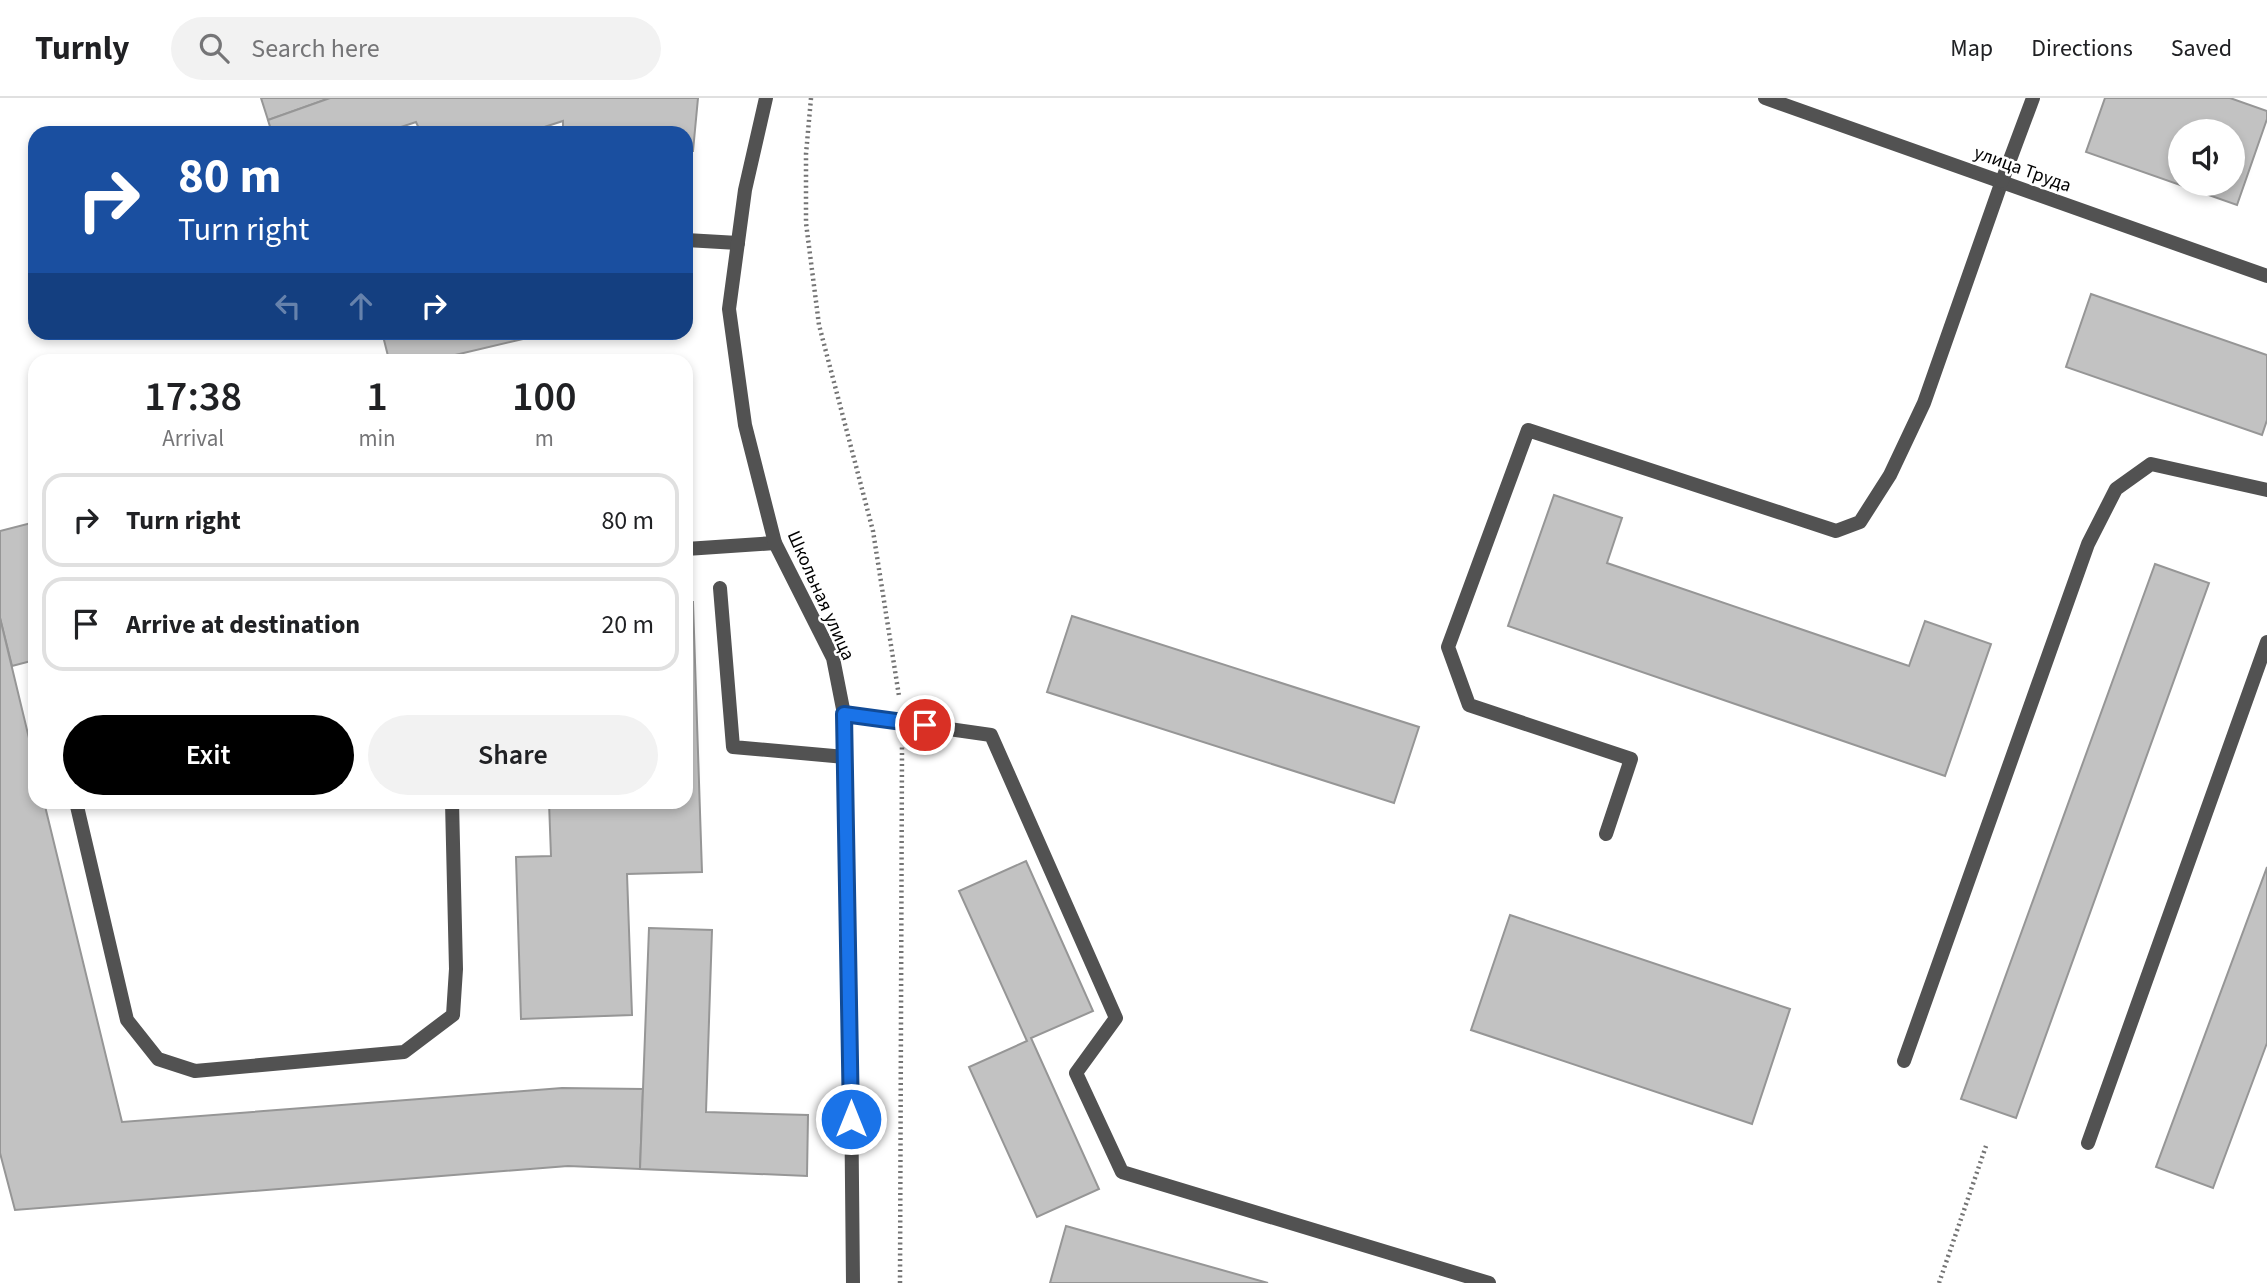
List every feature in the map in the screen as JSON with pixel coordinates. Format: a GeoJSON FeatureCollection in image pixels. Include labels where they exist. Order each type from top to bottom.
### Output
{"type":"FeatureCollection","features":[{"type":"Feature","properties":{"kind":"street","name":"Школьная улица"},"geometry":{"type":"LineString","coordinates":[[766,98],[745,190],[729,309],[745,425],[775,544],[833,658],[844,714],[853,1283]]}},
{"type":"Feature","properties":{"kind":"street","name":"улица Труда"},"geometry":{"type":"LineString","coordinates":[[1765,98],[2267,276]]}},
{"type":"Feature","properties":{"kind":"street"},"geometry":{"type":"LineString","coordinates":[[1606,834],[1631,758],[1469,705],[1448,647],[1528,430],[1836,531],[1860,523],[1890,475],[1924,402],[2033,98]]}},
{"type":"Feature","properties":{"kind":"street"},"geometry":{"type":"LineString","coordinates":[[693,240],[738,243]]}},
{"type":"Feature","properties":{"kind":"street"},"geometry":{"type":"LineString","coordinates":[[1904,1061],[2088,544],[2116,489],[2151,464],[2267,490]]}},
{"type":"Feature","properties":{"kind":"street"},"geometry":{"type":"LineString","coordinates":[[693,549],[775,544]]}},
{"type":"Feature","properties":{"kind":"street"},"geometry":{"type":"LineString","coordinates":[[720,588],[733,747],[845,757]]}},
{"type":"Feature","properties":{"kind":"street"},"geometry":{"type":"LineString","coordinates":[[2088,1143],[2267,642]]}},
{"type":"Feature","properties":{"kind":"street"},"geometry":{"type":"LineString","coordinates":[[844,714],[991,735],[1116,1018],[1076,1073],[1122,1171],[1489,1283]]}},
{"type":"Feature","properties":{"kind":"street"},"geometry":{"type":"LineString","coordinates":[[78,809],[127,1020],[158,1059],[195,1070],[404,1052],[453,1015],[456,969],[452,809]]}},
{"type":"Feature","properties":{"kind":"path"},"geometry":{"type":"LineString","coordinates":[[811,98],[806,154],[806,223],[819,325],[873,531],[902,722],[900,1283]]}},
{"type":"Feature","properties":{"kind":"path"},"geometry":{"type":"LineString","coordinates":[[1939,1283],[1986,1146]]}},
{"type":"Feature","properties":{"kind":"building"},"geometry":{"type":"Polygon","coordinates":[[[261,98],[330,98],[268,120],[261,98]]]}},
{"type":"Feature","properties":{"kind":"building"},"geometry":{"type":"Polygon","coordinates":[[[330,98],[698,98],[693,151],[693,126],[563,126],[563,121],[548,126],[418,126],[416,122],[404,126],[270,126],[268,120],[330,98]]]}},
{"type":"Feature","properties":{"kind":"building"},"geometry":{"type":"Polygon","coordinates":[[[2105,98],[2230,98],[2267,111],[2267,119],[2245,182],[2245,119],[2168,119],[2168,181],[2086,152],[2105,98]]]}},
{"type":"Feature","properties":{"kind":"building"},"geometry":{"type":"Polygon","coordinates":[[[2211,196],[2240,196],[2237,205],[2211,196]]]}},
{"type":"Feature","properties":{"kind":"building"},"geometry":{"type":"Polygon","coordinates":[[[2091,294],[2267,355],[2267,420],[2262,435],[2066,367],[2091,294]]]}},
{"type":"Feature","properties":{"kind":"building"},"geometry":{"type":"Polygon","coordinates":[[[384,340],[519,340],[459,354],[388,354],[384,340]]]}},
{"type":"Feature","properties":{"kind":"building"},"geometry":{"type":"Polygon","coordinates":[[[1554,495],[1622,518],[1607,563],[1909,666],[1925,621],[1991,644],[1945,776],[1508,626],[1554,495]]]}},
{"type":"Feature","properties":{"kind":"building"},"geometry":{"type":"Polygon","coordinates":[[[28,524],[28,662],[12,666],[0,618],[0,531],[28,524]]]}},
{"type":"Feature","properties":{"kind":"building"},"geometry":{"type":"Polygon","coordinates":[[[2155,564],[2209,583],[2016,1118],[1961,1099],[2155,564]]]}},
{"type":"Feature","properties":{"kind":"building"},"geometry":{"type":"Polygon","coordinates":[[[693,602],[702,872],[627,874],[632,1015],[521,1019],[516,857],[551,856],[549,809],[693,809],[693,602]]]}},
{"type":"Feature","properties":{"kind":"building"},"geometry":{"type":"Polygon","coordinates":[[[1072,616],[1419,727],[1394,803],[1047,692],[1072,616]]]}},
{"type":"Feature","properties":{"kind":"building"},"geometry":{"type":"Polygon","coordinates":[[[0,618],[28,734],[28,809],[46,809],[122,1122],[562,1088],[643,1089],[640,1169],[568,1166],[15,1210],[0,1153],[0,618]]]}},
{"type":"Feature","properties":{"kind":"building"},"geometry":{"type":"Polygon","coordinates":[[[1026,861],[1093,1011],[1031,1038],[1099,1189],[1037,1217],[969,1067],[1027,1041],[959,891],[1026,861]]]}},
{"type":"Feature","properties":{"kind":"building"},"geometry":{"type":"Polygon","coordinates":[[[2267,867],[2267,1043],[2213,1188],[2156,1167],[2267,867]]]}},
{"type":"Feature","properties":{"kind":"building"},"geometry":{"type":"Polygon","coordinates":[[[1510,915],[1790,1009],[1752,1124],[1471,1030],[1510,915]]]}},
{"type":"Feature","properties":{"kind":"building"},"geometry":{"type":"Polygon","coordinates":[[[649,928],[712,930],[706,1112],[808,1115],[807,1176],[640,1169],[649,928]]]}},
{"type":"Feature","properties":{"kind":"building"},"geometry":{"type":"Polygon","coordinates":[[[1066,1226],[1268,1283],[1050,1283],[1066,1226]]]}},
{"type":"Feature","properties":{"kind":"route"},"geometry":{"type":"LineString","coordinates":[[851,1119],[844,714],[925,725]]}}]}
